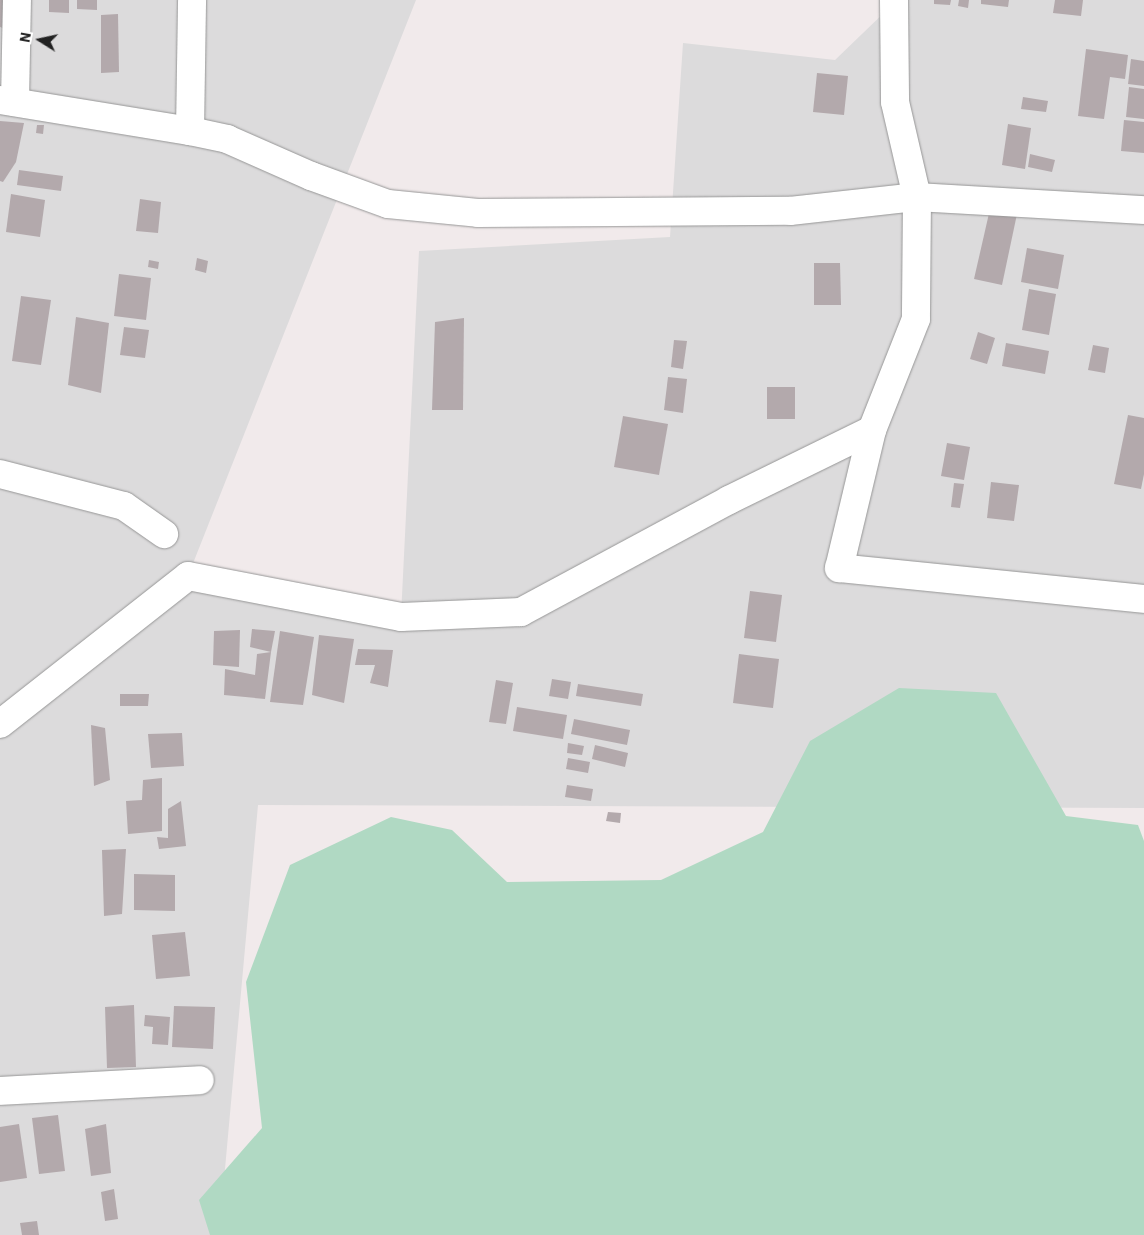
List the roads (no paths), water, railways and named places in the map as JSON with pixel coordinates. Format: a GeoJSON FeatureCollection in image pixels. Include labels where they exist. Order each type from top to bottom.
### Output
{"type":"FeatureCollection","features":[{"type":"Feature","properties":{"kind":"street"},"geometry":{"type":"LineString","coordinates":[[18,0],[8,101],[190,131],[227,139],[311,176],[388,204],[478,213],[790,211],[917,197],[1144,210]]}},
{"type":"Feature","properties":{"kind":"street"},"geometry":{"type":"LineString","coordinates":[[190,131],[192,0]]}},
{"type":"Feature","properties":{"kind":"street"},"geometry":{"type":"LineString","coordinates":[[894,0],[895,102],[917,197],[916,319],[872,430],[839,568],[1144,599]]}},
{"type":"Feature","properties":{"kind":"street"},"geometry":{"type":"LineString","coordinates":[[0,724],[188,576],[401,617],[521,612],[729,500],[872,430]]}},
{"type":"Feature","properties":{"kind":"street"},"geometry":{"type":"LineString","coordinates":[[0,474],[124,506],[164,534]]}},
{"type":"Feature","properties":{"kind":"street"},"geometry":{"type":"LineString","coordinates":[[0,1091],[200,1080]]}}]}
